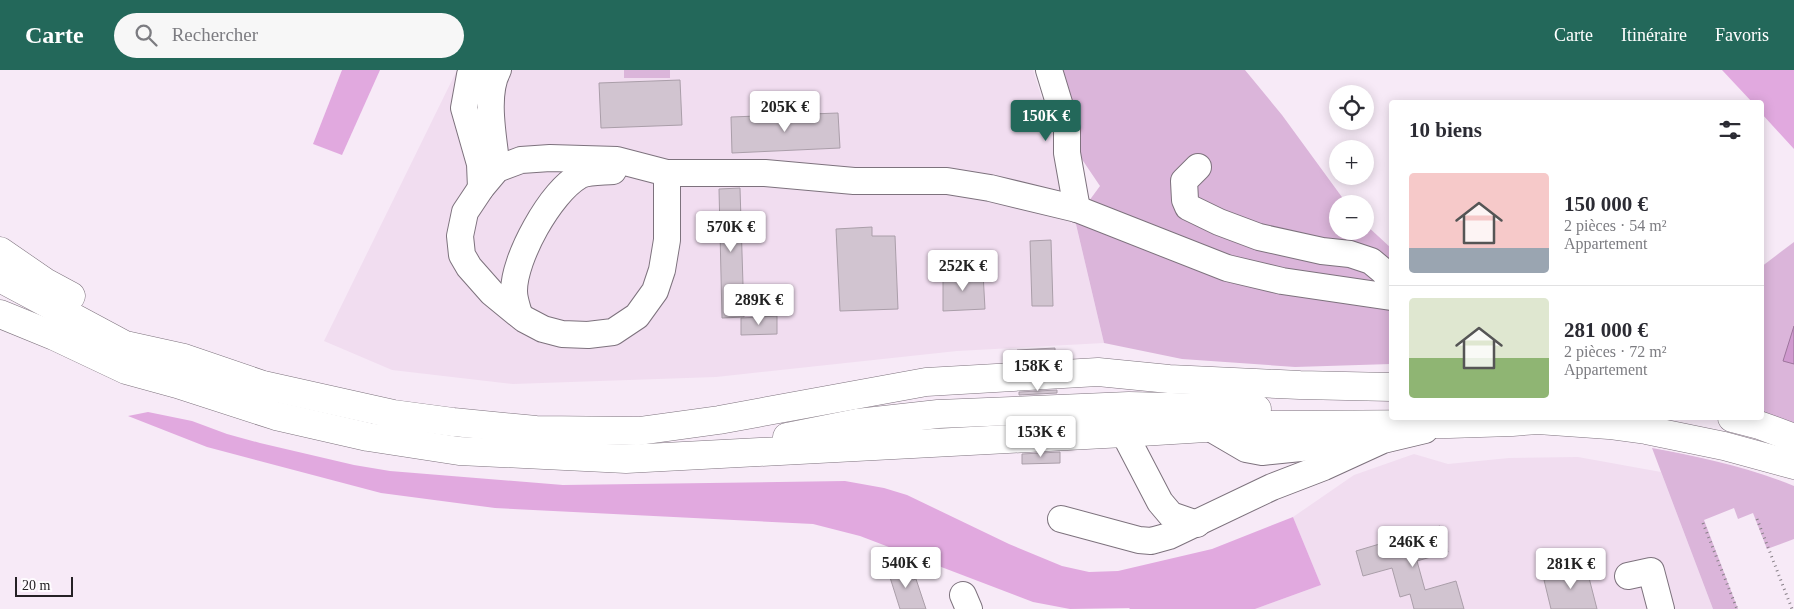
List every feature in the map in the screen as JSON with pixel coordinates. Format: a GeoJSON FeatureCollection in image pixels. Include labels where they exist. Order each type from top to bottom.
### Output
{"type":"FeatureCollection","features":[{"type":"Feature","properties":{"kind":"highway"},"geometry":{"type":"LineString","coordinates":[[0,251],[45,282],[184,358]]}},
{"type":"Feature","properties":{"kind":"highway"},"geometry":{"type":"LineString","coordinates":[[0,278],[125,345],[184,358],[263,385],[392,414],[536,430],[639,431],[719,420],[926,382],[1098,372],[1179,380],[1300,385],[1389,386]]}},
{"type":"Feature","properties":{"kind":"highway"},"geometry":{"type":"LineString","coordinates":[[0,291],[49,320],[142,363],[177,384]]}},
{"type":"Feature","properties":{"kind":"highway"},"geometry":{"type":"LineString","coordinates":[[0,314],[54,336],[126,370],[177,384],[276,416],[368,437],[459,451],[626,459],[1255,425],[1449,424],[1525,420]]}},
{"type":"Feature","properties":{"kind":"highway"},"geometry":{"type":"LineString","coordinates":[[690,456],[858,423],[938,414],[1110,406],[1317,410],[1389,418]]}},
{"type":"Feature","properties":{"kind":"highway"},"geometry":{"type":"LineString","coordinates":[[1411,420],[1449,424]]}},
{"type":"Feature","properties":{"kind":"highway"},"geometry":{"type":"LineString","coordinates":[[1545,420],[1646,430],[1724,446],[1794,465]]}},
{"type":"Feature","properties":{"kind":"highway"},"geometry":{"type":"LineString","coordinates":[[1740,420],[1794,438]]}},
{"type":"Feature","properties":{"kind":"street"},"geometry":{"type":"LineString","coordinates":[[474,70],[470,75],[464,108],[480,164],[489,179]]}},
{"type":"Feature","properties":{"kind":"street"},"geometry":{"type":"LineString","coordinates":[[489,179],[491,108],[494,77],[498,70]]}},
{"type":"Feature","properties":{"kind":"street"},"geometry":{"type":"LineString","coordinates":[[1049,70],[1067,129],[1067,152],[1077,209]]}},
{"type":"Feature","properties":{"kind":"street"},"geometry":{"type":"LineString","coordinates":[[550,158],[617,160],[655,170],[667,240],[662,270],[655,292],[637,316],[613,332],[588,335],[562,334],[543,329],[518,314],[492,293],[469,267],[462,255],[460,236],[465,212],[489,179],[521,160],[550,158]]}},
{"type":"Feature","properties":{"kind":"street"},"geometry":{"type":"LineString","coordinates":[[1198,167],[1184,181],[1185,200],[1188,207],[1218,222],[1259,237],[1322,251],[1350,254],[1370,261],[1384,271],[1389,278]]}},
{"type":"Feature","properties":{"kind":"street"},"geometry":{"type":"LineString","coordinates":[[518,314],[514,292],[517,271],[529,240],[542,217],[566,186],[580,175],[655,170],[766,173],[854,181],[947,181],[990,188],[1077,209],[1226,268],[1282,281],[1389,297]]}},
{"type":"Feature","properties":{"kind":"street"},"geometry":{"type":"LineString","coordinates":[[1210,428],[1246,449],[1262,452],[1383,440],[1449,424]]}},
{"type":"Feature","properties":{"kind":"street"},"geometry":{"type":"LineString","coordinates":[[1124,433],[1160,502],[1171,515],[1197,524]]}},
{"type":"Feature","properties":{"kind":"street"},"geometry":{"type":"LineString","coordinates":[[1061,519],[1139,540],[1151,541],[1169,536],[1197,524],[1272,487],[1324,467],[1383,440]]}},
{"type":"Feature","properties":{"kind":"street"},"geometry":{"type":"LineString","coordinates":[[1628,576],[1652,571],[1661,609]]}},
{"type":"Feature","properties":{"kind":"path"},"geometry":{"type":"LineString","coordinates":[[1757,519],[1792,609]]}},
{"type":"Feature","properties":{"kind":"path"},"geometry":{"type":"LineString","coordinates":[[1703,523],[1736,609]]}},
{"type":"Feature","properties":{"kind":"shaded area"},"geometry":{"type":"Polygon","coordinates":[[[342,70],[380,70],[342,155],[313,144],[342,70]]]}},
{"type":"Feature","properties":{"kind":"shaded area"},"geometry":{"type":"Polygon","coordinates":[[[457,70],[1033,70],[1060,157],[1104,343],[957,351],[716,377],[513,384],[392,370],[324,341],[457,70]]]}},
{"type":"Feature","properties":{"kind":"shaded area"},"geometry":{"type":"Polygon","coordinates":[[[624,70],[670,70],[670,78],[624,78],[624,70]]]}},
{"type":"Feature","properties":{"kind":"shaded area"},"geometry":{"type":"Polygon","coordinates":[[[1054,70],[1245,70],[1282,115],[1329,179],[1329,185],[1333,185],[1340,195],[1329,195],[1329,240],[1374,240],[1374,232],[1389,246],[1389,364],[1295,367],[1182,359],[1104,343],[1075,220],[1100,186],[1073,146],[1054,70]]]}},
{"type":"Feature","properties":{"kind":"shaded area"},"geometry":{"type":"Polygon","coordinates":[[[1722,70],[1794,70],[1794,149],[1764,116],[1764,100],[1750,100],[1722,70]]]}},
{"type":"Feature","properties":{"kind":"shaded area"},"geometry":{"type":"Polygon","coordinates":[[[1794,242],[1794,423],[1764,414],[1764,265],[1794,242]]]}},
{"type":"Feature","properties":{"kind":"shaded area"},"geometry":{"type":"Polygon","coordinates":[[[1794,326],[1794,364],[1783,361],[1794,326]]]}},
{"type":"Feature","properties":{"kind":"shaded area"},"geometry":{"type":"Polygon","coordinates":[[[148,412],[192,421],[227,434],[260,443],[354,465],[390,471],[563,485],[845,481],[884,488],[907,495],[1009,544],[1062,566],[1089,572],[1118,571],[1212,549],[1293,517],[1321,585],[1255,609],[1070,609],[1033,602],[860,536],[813,524],[495,508],[381,493],[207,447],[128,416],[148,412]]]}},
{"type":"Feature","properties":{"kind":"shaded area"},"geometry":{"type":"Polygon","coordinates":[[[1652,448],[1742,468],[1794,486],[1794,539],[1767,549],[1753,513],[1738,519],[1734,508],[1704,520],[1738,609],[1713,609],[1652,448]]]}},
{"type":"Feature","properties":{"kind":"shaded area"},"geometry":{"type":"Polygon","coordinates":[[[1414,454],[1448,464],[1509,458],[1578,457],[1661,472],[1713,609],[1255,609],[1321,585],[1293,517],[1354,475],[1414,454]]]}},
{"type":"Feature","properties":{"kind":"building"},"geometry":{"type":"Polygon","coordinates":[[[680,80],[682,125],[601,128],[599,83],[680,80]]]}},
{"type":"Feature","properties":{"kind":"building"},"geometry":{"type":"Polygon","coordinates":[[[838,113],[840,148],[732,153],[731,117],[838,113]]]}},
{"type":"Feature","properties":{"kind":"building"},"geometry":{"type":"Polygon","coordinates":[[[740,188],[744,317],[722,318],[719,189],[740,188]]]}},
{"type":"Feature","properties":{"kind":"building"},"geometry":{"type":"Polygon","coordinates":[[[872,227],[872,236],[895,236],[898,309],[840,311],[836,229],[872,227]]]}},
{"type":"Feature","properties":{"kind":"building"},"geometry":{"type":"Polygon","coordinates":[[[1051,240],[1053,306],[1032,306],[1030,241],[1051,240]]]}},
{"type":"Feature","properties":{"kind":"building"},"geometry":{"type":"Polygon","coordinates":[[[983,273],[985,309],[943,311],[943,274],[983,273]]]}},
{"type":"Feature","properties":{"kind":"building"},"geometry":{"type":"Polygon","coordinates":[[[777,316],[777,334],[741,335],[741,318],[777,316]]]}},
{"type":"Feature","properties":{"kind":"building"},"geometry":{"type":"Polygon","coordinates":[[[1055,348],[1055,359],[1017,361],[1017,350],[1055,348]]]}},
{"type":"Feature","properties":{"kind":"building"},"geometry":{"type":"Polygon","coordinates":[[[1057,390],[1057,393],[1019,395],[1019,392],[1057,390]]]}},
{"type":"Feature","properties":{"kind":"building"},"geometry":{"type":"Polygon","coordinates":[[[1060,452],[1060,463],[1022,464],[1022,454],[1060,452]]]}},
{"type":"Feature","properties":{"kind":"building"},"geometry":{"type":"Polygon","coordinates":[[[1440,526],[1448,552],[1417,561],[1425,590],[1456,581],[1464,609],[1414,609],[1410,594],[1400,597],[1392,568],[1363,576],[1356,551],[1440,526]]]}},
{"type":"Feature","properties":{"kind":"building"},"geometry":{"type":"Polygon","coordinates":[[[1580,560],[1587,570],[1597,609],[1551,609],[1544,580],[1569,574],[1580,560]]]}},
{"type":"Feature","properties":{"kind":"building"},"geometry":{"type":"Polygon","coordinates":[[[908,565],[913,580],[916,579],[926,609],[900,609],[888,571],[908,565]]]}}]}
